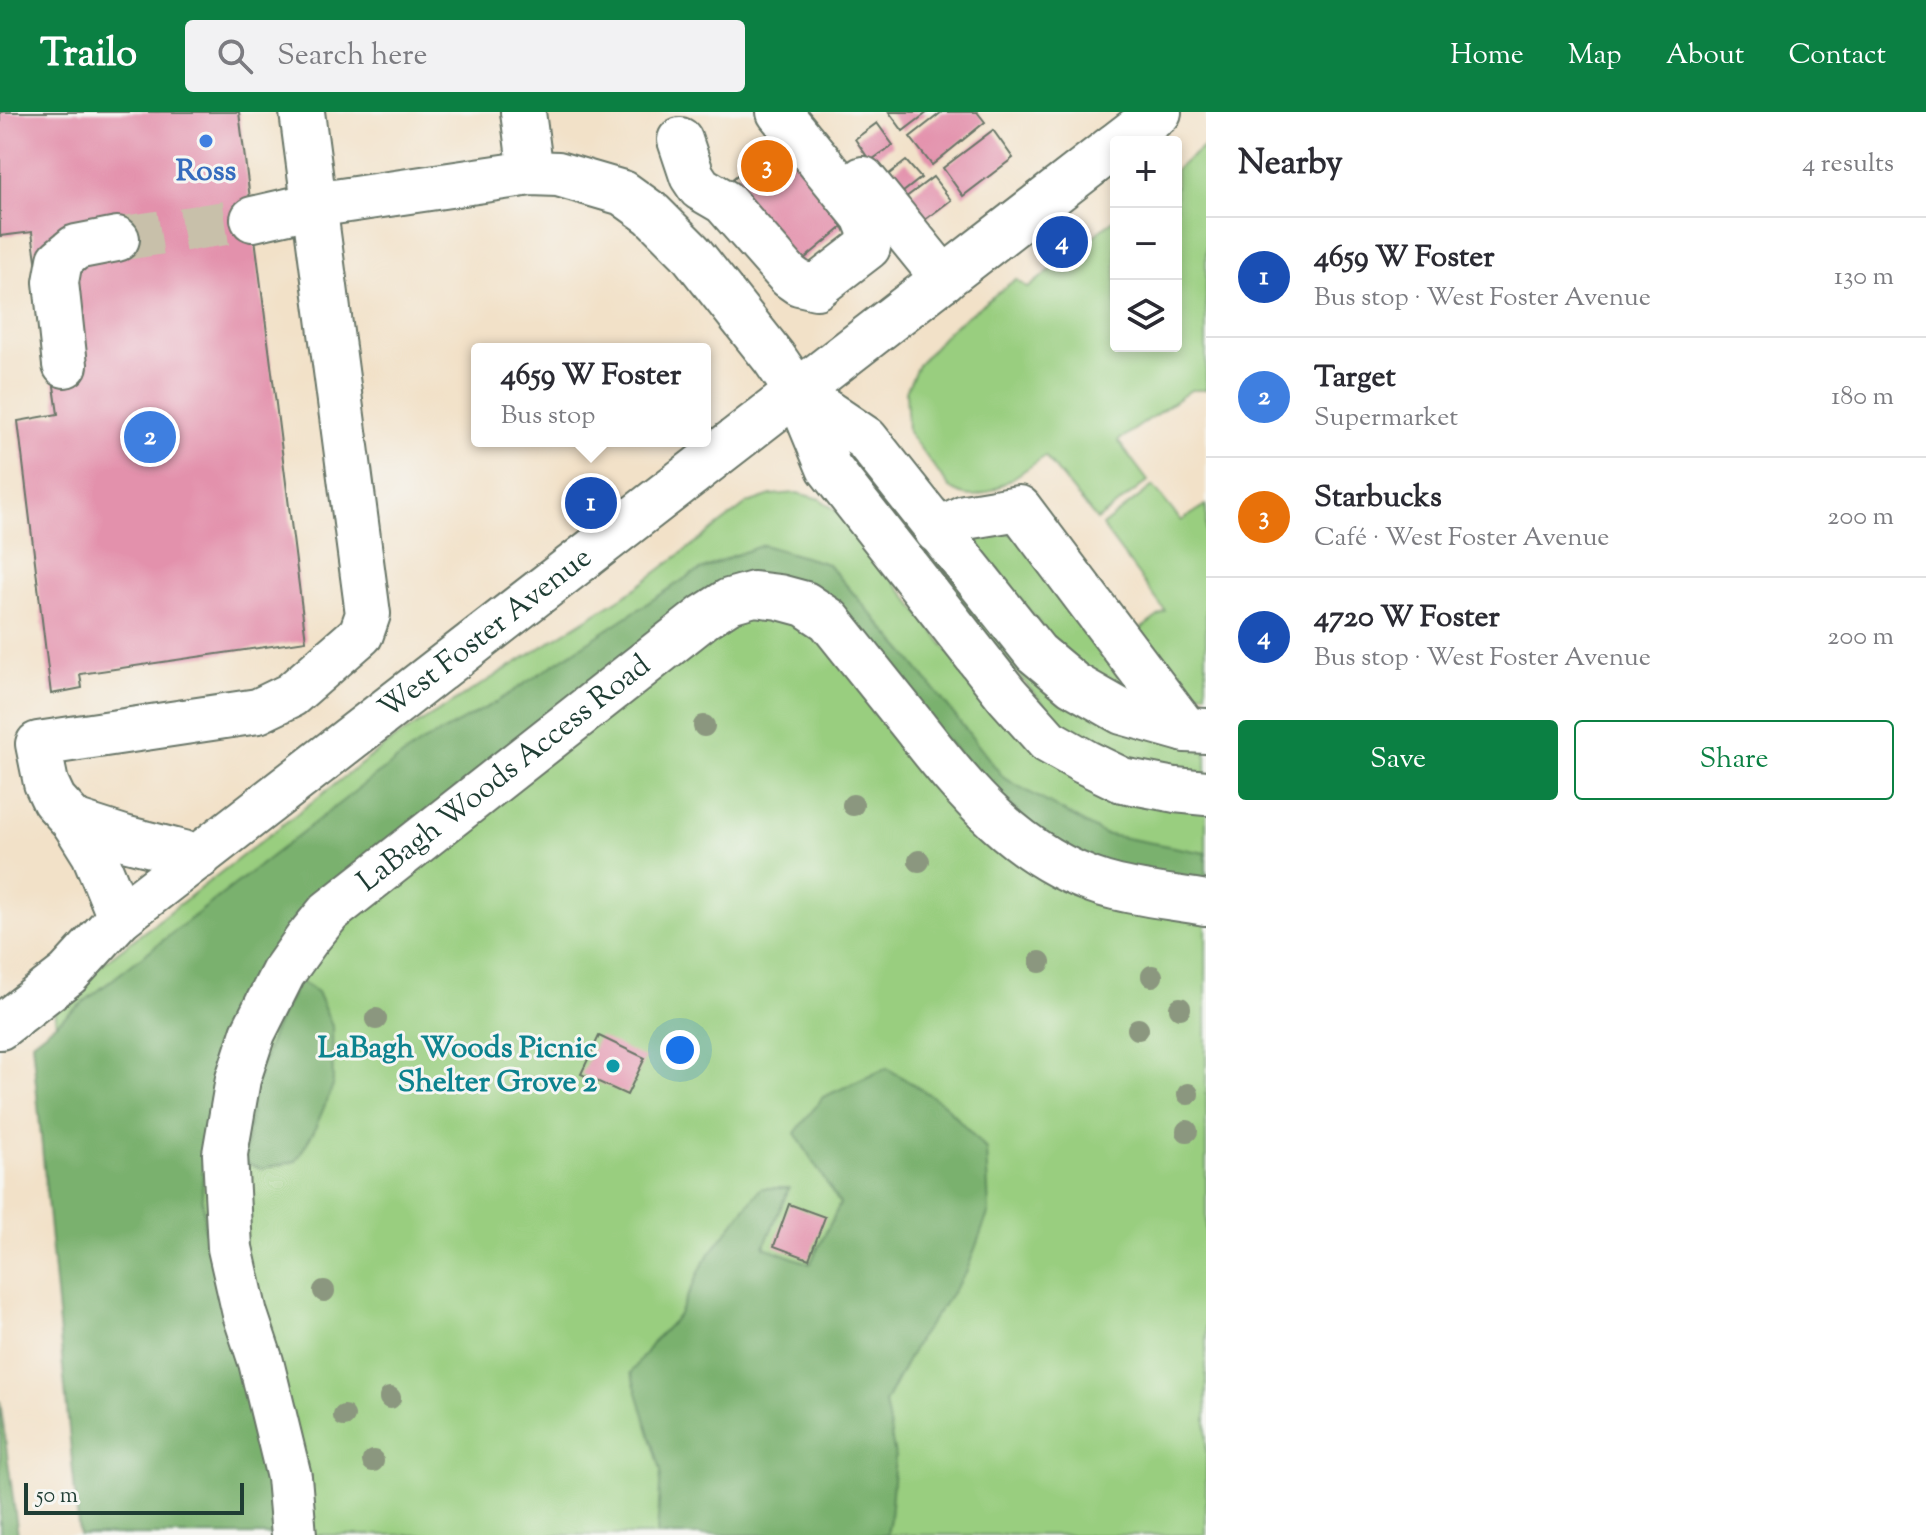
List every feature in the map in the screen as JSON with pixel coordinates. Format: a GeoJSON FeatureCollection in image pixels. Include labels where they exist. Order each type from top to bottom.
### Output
{"type":"FeatureCollection","features":[{"type":"Feature","properties":{"kind":"main road"},"geometry":{"type":"LineString","coordinates":[[120,917],[94,854],[74,822],[54,800],[46,783],[38,744],[258,711],[291,695],[361,634],[368,614],[302,112]]}},
{"type":"Feature","properties":{"kind":"main road"},"geometry":{"type":"LineString","coordinates":[[523,112],[531,173]]}},
{"type":"Feature","properties":{"kind":"main road"},"geometry":{"type":"LineString","coordinates":[[680,140],[692,176],[700,188],[724,202],[789,276],[799,283],[816,287],[868,247],[870,231],[864,216],[779,112]]}},
{"type":"Feature","properties":{"kind":"main road"},"geometry":{"type":"LineString","coordinates":[[809,112],[944,279]]}},
{"type":"Feature","properties":{"kind":"main road","name":"West Foster Avenue"},"geometry":{"type":"LineString","coordinates":[[0,1027],[68,974],[120,917],[798,393],[1133,128]]}},
{"type":"Feature","properties":{"kind":"main road"},"geometry":{"type":"LineString","coordinates":[[253,219],[314,205],[531,173],[558,174],[623,193],[652,214],[690,252],[798,393],[829,468],[1007,695],[1048,741],[1122,780],[1206,793]]}},
{"type":"Feature","properties":{"kind":"main road"},"geometry":{"type":"LineString","coordinates":[[65,365],[56,282],[60,260],[76,247],[117,239]]}},
{"type":"Feature","properties":{"kind":"main road"},"geometry":{"type":"LineString","coordinates":[[798,393],[866,439],[1036,653],[1073,684],[1122,712],[1196,730]]}},
{"type":"Feature","properties":{"kind":"main road"},"geometry":{"type":"LineString","coordinates":[[937,531],[965,517],[1019,508],[1196,730]]}},
{"type":"Feature","properties":{"kind":"main road","name":"LaBagh Woods Access Road"},"geometry":{"type":"LineString","coordinates":[[294,1535],[289,1477],[230,1248],[225,1154],[238,1079],[253,1033],[283,973],[329,912],[704,617],[729,601],[754,594],[805,604],[829,620],[950,773],[1007,830],[1040,854],[1104,884],[1206,903]]}},
{"type":"Feature","properties":{"kind":"main road"},"geometry":{"type":"LineString","coordinates":[[74,822],[199,857]]}},
{"type":"Feature","properties":{"kind":"main road","name":"West Foster Avenue"},"geometry":{"type":"LineString","coordinates":[[0,989],[48,951],[120,917]]}},
{"type":"Feature","properties":{"kind":"green space"},"geometry":{"type":"Polygon","coordinates":[[[1206,145],[1206,390],[1191,390],[1118,441],[1148,481],[1097,520],[1045,456],[981,495],[958,493],[950,488],[908,432],[906,391],[918,365],[950,329],[1016,279],[1028,288],[1110,223],[1110,352],[1182,352],[1182,164],[1206,145]]]}},
{"type":"Feature","properties":{"kind":"green space"},"geometry":{"type":"Polygon","coordinates":[[[863,467],[1033,676],[1206,742],[1206,778],[1155,772],[1076,739],[1029,688],[881,500],[863,467]]]}},
{"type":"Feature","properties":{"kind":"green space"},"geometry":{"type":"Polygon","coordinates":[[[1153,486],[1181,521],[1206,505],[1206,693],[1195,692],[1159,672],[1134,634],[1165,611],[1102,526],[1153,486]]]}},
{"type":"Feature","properties":{"kind":"green space"},"geometry":{"type":"Polygon","coordinates":[[[797,493],[820,499],[846,518],[979,691],[1206,808],[1206,1535],[123,1535],[53,1002],[391,741],[633,590],[748,503],[771,495],[797,493]]]}},
{"type":"Feature","properties":{"kind":"green space"},"geometry":{"type":"Polygon","coordinates":[[[998,529],[1019,537],[1137,702],[1066,657],[980,548],[977,541],[983,532],[998,529]]]}},
{"type":"Feature","properties":{"kind":"green space"},"geometry":{"type":"Polygon","coordinates":[[[763,545],[828,564],[907,655],[1004,778],[1104,834],[1206,853],[1206,888],[1130,878],[1045,839],[789,583],[351,877],[204,1148],[202,1195],[205,1229],[225,1310],[263,1435],[276,1535],[79,1535],[32,1042],[421,743],[495,703],[692,574],[763,545]]]}},
{"type":"Feature","properties":{"kind":"green space"},"geometry":{"type":"Polygon","coordinates":[[[299,981],[317,992],[332,1026],[333,1086],[314,1131],[296,1161],[262,1169],[244,1162],[253,1094],[273,1032],[299,981]]]}},
{"type":"Feature","properties":{"kind":"green space"},"geometry":{"type":"Polygon","coordinates":[[[887,1068],[943,1103],[986,1149],[989,1211],[966,1273],[918,1340],[885,1403],[895,1456],[887,1535],[657,1535],[661,1470],[631,1373],[654,1341],[678,1316],[705,1260],[761,1188],[789,1188],[764,1247],[810,1264],[840,1204],[795,1133],[823,1097],[887,1068]]]}},
{"type":"Feature","properties":{"kind":"green space"},"geometry":{"type":"Polygon","coordinates":[[[0,1401],[18,1535],[0,1535],[0,1401]]]}},
{"type":"Feature","properties":{"kind":"building"},"geometry":{"type":"Polygon","coordinates":[[[0,112],[239,112],[306,641],[80,674],[82,688],[51,694],[18,421],[58,414],[32,232],[0,236],[0,112]]]}},
{"type":"Feature","properties":{"kind":"building"},"geometry":{"type":"Polygon","coordinates":[[[889,112],[928,112],[903,131],[889,112]]]}},
{"type":"Feature","properties":{"kind":"building"},"geometry":{"type":"Polygon","coordinates":[[[942,112],[977,112],[985,122],[932,165],[910,137],[942,112]]]}},
{"type":"Feature","properties":{"kind":"building"},"geometry":{"type":"Polygon","coordinates":[[[877,123],[893,145],[870,161],[855,139],[877,123]]]}},
{"type":"Feature","properties":{"kind":"building"},"geometry":{"type":"Polygon","coordinates":[[[993,130],[1013,158],[963,196],[943,168],[993,130]]]}},
{"type":"Feature","properties":{"kind":"building"},"geometry":{"type":"Polygon","coordinates":[[[787,135],[851,220],[798,264],[730,181],[787,135]]]}},
{"type":"Feature","properties":{"kind":"building"},"geometry":{"type":"Polygon","coordinates":[[[906,161],[921,178],[898,196],[884,178],[906,161]]]}},
{"type":"Feature","properties":{"kind":"building"},"geometry":{"type":"Polygon","coordinates":[[[933,177],[951,200],[918,225],[901,201],[933,177]]]}},
{"type":"Feature","properties":{"kind":"building","name":"LaBagh Woods Picnic Shelter Grove 2"},"geometry":{"type":"Polygon","coordinates":[[[599,1036],[645,1058],[627,1095],[581,1074],[599,1036]]]}},
{"type":"Feature","properties":{"kind":"building"},"geometry":{"type":"Polygon","coordinates":[[[789,1204],[825,1217],[809,1259],[774,1246],[789,1204]]]}},
{"type":"Feature","properties":{"kind":"tunnel"},"geometry":{"type":"LineString","coordinates":[[117,239],[253,219]]}},
{"type":"Feature","properties":{"kind":"place","name":"Ross"},"geometry":{"type":"Point","coordinates":[206,141]}},
{"type":"Feature","properties":{"kind":"place","name":"Starbucks"},"geometry":{"type":"Point","coordinates":[767,166]}},
{"type":"Feature","properties":{"kind":"place","name":"4720 W Foster"},"geometry":{"type":"Point","coordinates":[1062,242]}},
{"type":"Feature","properties":{"kind":"place","name":"Target"},"geometry":{"type":"Point","coordinates":[150,437]}},
{"type":"Feature","properties":{"kind":"place","name":"4659 W Foster"},"geometry":{"type":"Point","coordinates":[591,503]}},
{"type":"Feature","properties":{"kind":"place","name":"LaBagh Woods Picnic Shelter Grove 2"},"geometry":{"type":"Point","coordinates":[613,1066]}}]}
